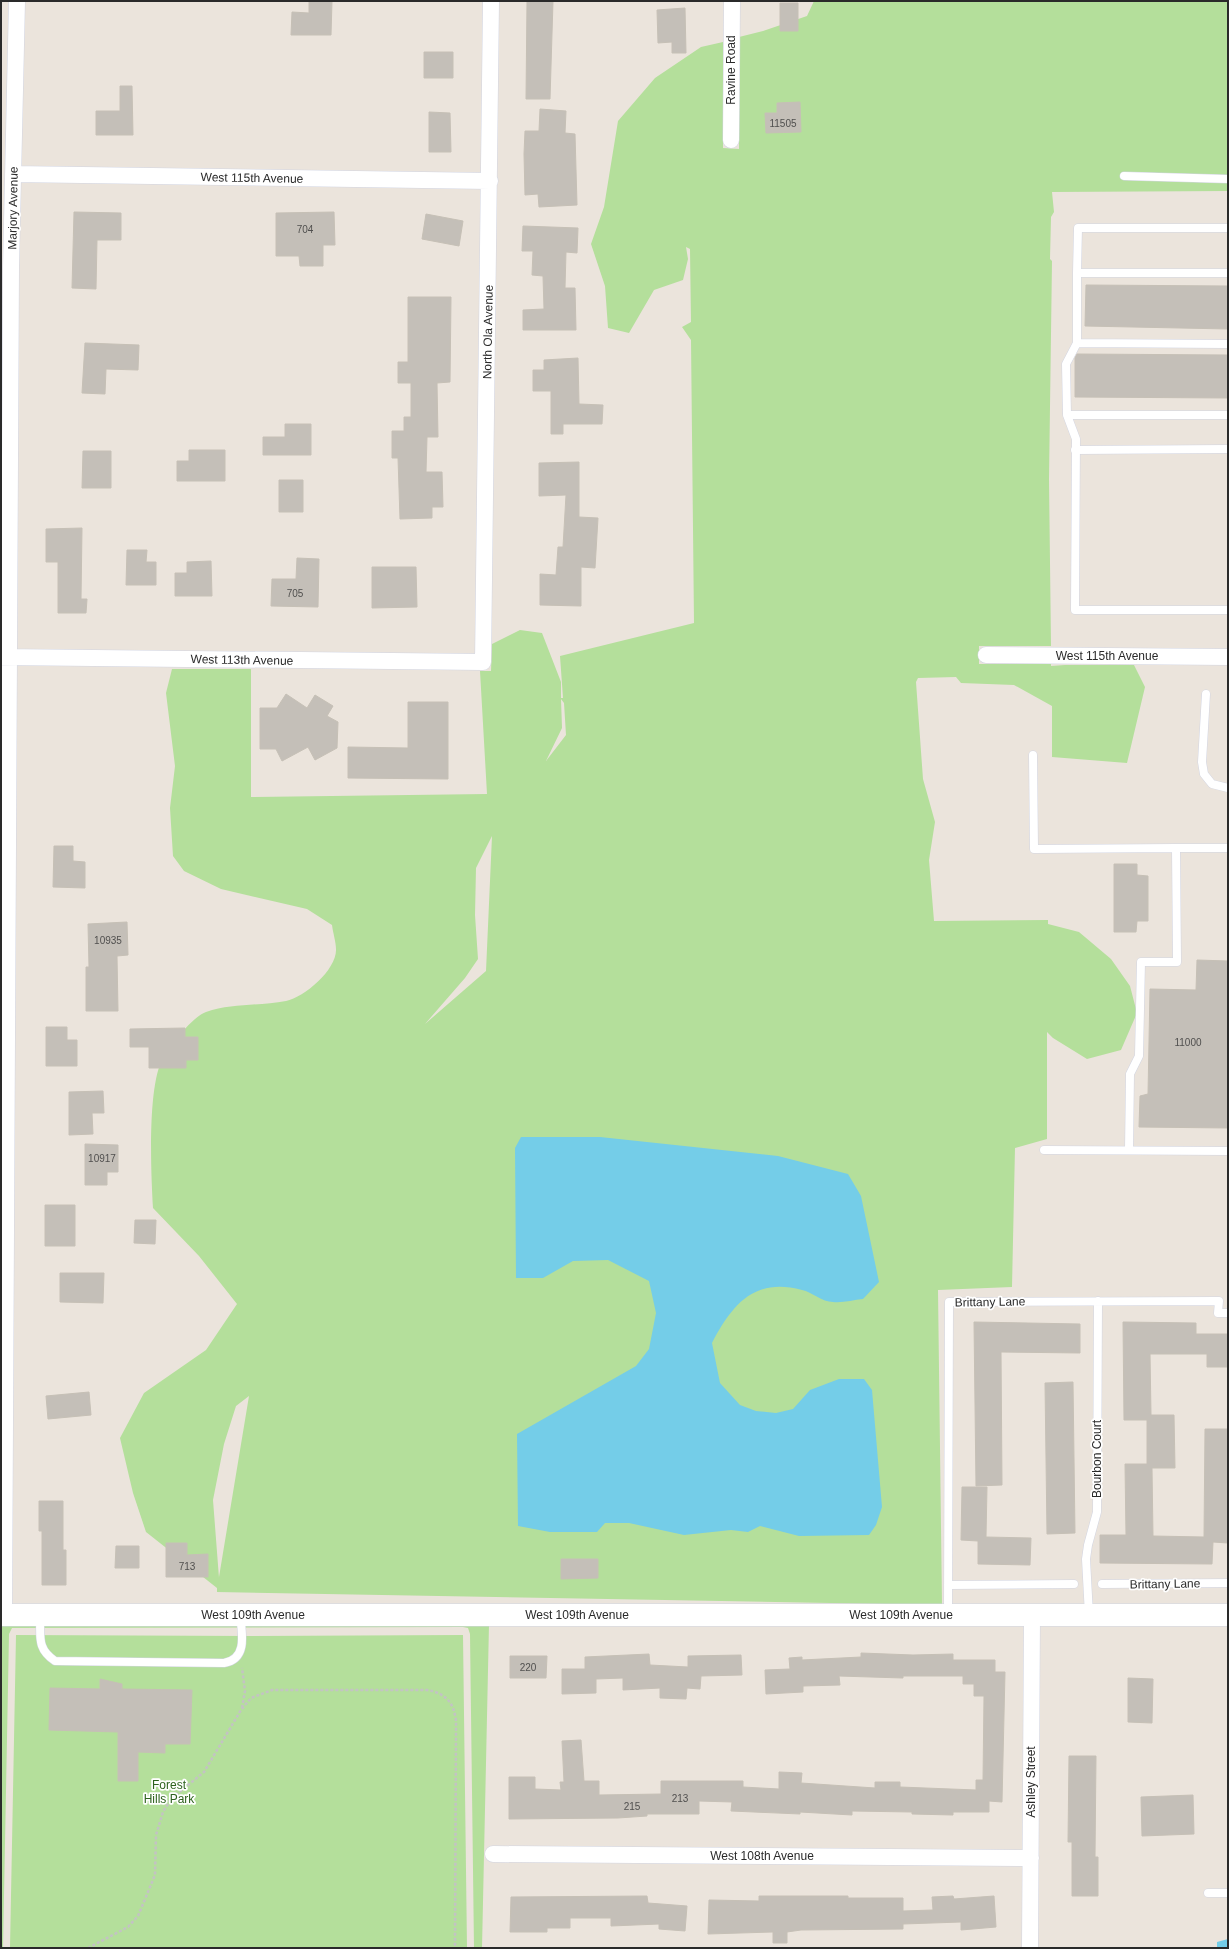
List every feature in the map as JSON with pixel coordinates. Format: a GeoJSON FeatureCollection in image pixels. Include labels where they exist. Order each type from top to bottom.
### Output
{"type":"FeatureCollection","features":[{"type":"Feature","properties":{"kind":"street","name":"Marjory Avenue"},"geometry":{"type":"LineString","coordinates":[[3,1615],[6,267],[13,174],[17,1]]}},
{"type":"Feature","properties":{"kind":"street","name":"North Ola Avenue"},"geometry":{"type":"LineString","coordinates":[[483,662],[491,1]]}},
{"type":"Feature","properties":{"kind":"street","name":"Ravine Road"},"geometry":{"type":"LineString","coordinates":[[731,140],[732,1]]}},
{"type":"Feature","properties":{"kind":"street","name":"West 115th Avenue"},"geometry":{"type":"LineString","coordinates":[[13,174],[490,182]]}},
{"type":"Feature","properties":{"kind":"street","name":"West 115th Avenue"},"geometry":{"type":"LineString","coordinates":[[986,655],[1228,657]]}},
{"type":"Feature","properties":{"kind":"street","name":"West 113th Avenue"},"geometry":{"type":"LineString","coordinates":[[5,657],[483,662]]}},
{"type":"Feature","properties":{"kind":"street","name":"West 109th Avenue"},"geometry":{"type":"LineString","coordinates":[[3,1615],[1228,1615]]}},
{"type":"Feature","properties":{"kind":"street","name":"Ashley Street"},"geometry":{"type":"LineString","coordinates":[[1030,1948],[1032,1616]]}},
{"type":"Feature","properties":{"kind":"street","name":"West 108th Avenue"},"geometry":{"type":"LineString","coordinates":[[493,1854],[1031,1858]]}},
{"type":"Feature","properties":{"kind":"lane"},"geometry":{"type":"LineString","coordinates":[[1124,176],[1228,179]]}},
{"type":"Feature","properties":{"kind":"lane"},"geometry":{"type":"LineString","coordinates":[[1227,228],[1078,228],[1077,343],[1066,364],[1067,415],[1076,439],[1075,610],[1228,610]]}},
{"type":"Feature","properties":{"kind":"lane"},"geometry":{"type":"LineString","coordinates":[[1077,273],[1228,273]]}},
{"type":"Feature","properties":{"kind":"lane"},"geometry":{"type":"LineString","coordinates":[[1077,343],[1228,344]]}},
{"type":"Feature","properties":{"kind":"lane"},"geometry":{"type":"LineString","coordinates":[[1067,415],[1228,415]]}},
{"type":"Feature","properties":{"kind":"lane"},"geometry":{"type":"LineString","coordinates":[[1076,450],[1228,449]]}},
{"type":"Feature","properties":{"kind":"lane"},"geometry":{"type":"LineString","coordinates":[[1206,694],[1202,762],[1204,774],[1212,784],[1228,788]]}},
{"type":"Feature","properties":{"kind":"lane"},"geometry":{"type":"LineString","coordinates":[[1033,756],[1034,849],[1228,848]]}},
{"type":"Feature","properties":{"kind":"lane"},"geometry":{"type":"LineString","coordinates":[[1129,1150],[1130,1074],[1139,1056],[1141,962],[1177,962],[1176,848]]}},
{"type":"Feature","properties":{"kind":"lane"},"geometry":{"type":"LineString","coordinates":[[1044,1150],[1228,1151]]}},
{"type":"Feature","properties":{"kind":"lane","name":"Bourbon Court"},"geometry":{"type":"LineString","coordinates":[[1089,1616],[1087,1552],[1097,1512],[1098,1301]]}},
{"type":"Feature","properties":{"kind":"lane","name":"Brittany Lane"},"geometry":{"type":"LineString","coordinates":[[948,1615],[949,1302],[1219,1301],[1218,1313],[1228,1313]]}},
{"type":"Feature","properties":{"kind":"lane","name":"Brittany Lane"},"geometry":{"type":"LineString","coordinates":[[1102,1584],[1228,1583]]}},
{"type":"Feature","properties":{"kind":"lane"},"geometry":{"type":"LineString","coordinates":[[948,1585],[1074,1584]]}},
{"type":"Feature","properties":{"kind":"lane"},"geometry":{"type":"LineString","coordinates":[[40,1615],[41,1648],[55,1661],[224,1663],[236,1659],[239,1654],[242,1644],[240,1615]]}},
{"type":"Feature","properties":{"kind":"lane"},"geometry":{"type":"LineString","coordinates":[[1208,1893],[1228,1893]]}},
{"type":"Feature","properties":{"kind":"path"},"geometry":{"type":"LineString","coordinates":[[236,1659],[242,1668],[245,1682],[241,1710]]}},
{"type":"Feature","properties":{"kind":"path"},"geometry":{"type":"LineString","coordinates":[[88,1948],[128,1927],[138,1916],[155,1875],[156,1835],[163,1812],[171,1799],[204,1772],[241,1710],[251,1698],[272,1690],[427,1690],[438,1692],[448,1700],[455,1712],[456,1721],[455,1948]]}},
{"type":"Feature","properties":{"kind":"green space"},"geometry":{"type":"Polygon","coordinates":[[[814,1],[1228,1],[1228,191],[1052,192],[1054,212],[1051,217],[1050,259],[1052,261],[1049,479],[1051,646],[979,646],[979,664],[1051,664],[1051,666],[1134,665],[1145,687],[1127,763],[1052,757],[1052,706],[1014,685],[961,683],[956,677],[918,678],[916,682],[923,779],[935,822],[929,860],[934,921],[1048,920],[1048,924],[1079,932],[1111,959],[1130,986],[1137,1013],[1121,1050],[1087,1059],[1053,1038],[1047,1032],[1047,1139],[1015,1148],[1012,1287],[938,1290],[942,1605],[217,1592],[217,1588],[146,1532],[133,1493],[120,1438],[144,1393],[206,1350],[237,1304],[199,1256],[153,1208],[151,1131],[154,1088],[163,1058],[188,1025],[195,1019],[206,1012],[216,1009],[276,1003],[286,1001],[302,994],[326,973],[335,957],[336,946],[332,925],[307,909],[221,889],[184,871],[173,856],[170,808],[175,766],[166,693],[172,669],[251,669],[251,797],[487,794],[480,671],[491,671],[492,644],[520,630],[542,633],[561,682],[561,698],[563,698],[560,656],[694,623],[691,340],[682,327],[691,322],[690,249],[686,247],[688,259],[683,280],[654,290],[629,333],[608,328],[605,286],[591,244],[604,207],[618,121],[655,78],[701,47],[723,42],[723,148],[739,149],[739,37],[763,31],[807,16],[814,1]],[[561,699],[562,728],[546,761],[566,735],[564,703],[561,699]],[[492,836],[476,868],[475,915],[478,959],[465,978],[425,1024],[486,971],[492,836]],[[249,1396],[236,1406],[224,1444],[213,1500],[219,1578],[249,1396]]]}},
{"type":"Feature","properties":{"kind":"green space"},"geometry":{"type":"Polygon","coordinates":[[[1,1624],[489,1624],[482,1948],[474,1948],[470,1634],[468,1628],[463,1627],[12,1628],[9,1634],[3,1948],[1,1948],[1,1624]]]}},
{"type":"Feature","properties":{"kind":"green space","name":"Forest Hills Park"},"geometry":{"type":"Polygon","coordinates":[[[16,1635],[463,1635],[467,1948],[10,1948],[16,1635]]]}},
{"type":"Feature","properties":{"kind":"water"},"geometry":{"type":"Polygon","coordinates":[[[521,1137],[600,1137],[778,1156],[848,1174],[861,1196],[879,1282],[863,1299],[840,1302],[829,1302],[806,1291],[785,1287],[770,1287],[758,1291],[746,1297],[737,1306],[728,1317],[712,1343],[720,1383],[740,1405],[756,1411],[776,1413],[793,1409],[810,1390],[839,1379],[864,1379],[872,1390],[882,1507],[876,1525],[869,1535],[799,1536],[760,1526],[748,1532],[731,1530],[684,1535],[629,1523],[605,1523],[597,1532],[550,1532],[518,1526],[517,1434],[636,1366],[649,1349],[656,1313],[649,1281],[608,1260],[573,1261],[543,1278],[516,1278],[515,1148],[521,1137]]]}},
{"type":"Feature","properties":{"kind":"water"},"geometry":{"type":"Polygon","coordinates":[[[1228,1939],[1228,1948],[1217,1948],[1217,1942],[1228,1939]]]}},
{"type":"Feature","properties":{"kind":"building"},"geometry":{"type":"Polygon","coordinates":[[[309,1],[332,1],[331,35],[291,35],[292,12],[309,13],[309,1]]]}},
{"type":"Feature","properties":{"kind":"building"},"geometry":{"type":"Polygon","coordinates":[[[527,1],[553,1],[550,99],[526,99],[527,1]]]}},
{"type":"Feature","properties":{"kind":"building"},"geometry":{"type":"Polygon","coordinates":[[[780,3],[798,3],[798,31],[780,31],[780,3]]]}},
{"type":"Feature","properties":{"kind":"building"},"geometry":{"type":"Polygon","coordinates":[[[685,8],[686,53],[672,53],[672,42],[658,43],[657,10],[685,8]]]}},
{"type":"Feature","properties":{"kind":"building"},"geometry":{"type":"Polygon","coordinates":[[[424,52],[453,52],[453,78],[424,78],[424,52]]]}},
{"type":"Feature","properties":{"kind":"building"},"geometry":{"type":"Polygon","coordinates":[[[120,86],[132,86],[133,135],[96,135],[96,111],[120,111],[120,86]]]}},
{"type":"Feature","properties":{"kind":"building"},"geometry":{"type":"Polygon","coordinates":[[[800,102],[801,132],[766,133],[765,113],[777,113],[777,103],[800,102]]]}},
{"type":"Feature","properties":{"kind":"building"},"geometry":{"type":"Polygon","coordinates":[[[540,109],[566,111],[565,133],[575,134],[577,205],[539,207],[538,194],[525,195],[525,131],[539,131],[540,109]]]}},
{"type":"Feature","properties":{"kind":"building"},"geometry":{"type":"Polygon","coordinates":[[[429,112],[450,113],[451,152],[429,152],[429,112]]]}},
{"type":"Feature","properties":{"kind":"building"},"geometry":{"type":"Polygon","coordinates":[[[74,212],[121,213],[121,240],[97,240],[96,289],[72,288],[74,212]]]}},
{"type":"Feature","properties":{"kind":"building"},"geometry":{"type":"Polygon","coordinates":[[[334,212],[335,245],[323,245],[323,266],[300,266],[299,256],[276,256],[276,213],[334,212]]]}},
{"type":"Feature","properties":{"kind":"building"},"geometry":{"type":"Polygon","coordinates":[[[426,214],[463,221],[459,246],[422,239],[426,214]]]}},
{"type":"Feature","properties":{"kind":"building"},"geometry":{"type":"Polygon","coordinates":[[[523,226],[578,228],[577,253],[566,252],[565,288],[575,288],[576,330],[523,330],[523,310],[544,309],[543,276],[532,275],[533,251],[522,251],[523,226]]]}},
{"type":"Feature","properties":{"kind":"building"},"geometry":{"type":"Polygon","coordinates":[[[1086,285],[1228,286],[1228,329],[1085,326],[1086,285]]]}},
{"type":"Feature","properties":{"kind":"building"},"geometry":{"type":"Polygon","coordinates":[[[408,297],[451,297],[450,382],[437,383],[438,437],[427,437],[426,472],[442,472],[443,507],[432,507],[432,518],[400,519],[398,458],[392,458],[392,431],[404,431],[404,417],[411,417],[411,383],[398,383],[398,362],[408,362],[408,297]]]}},
{"type":"Feature","properties":{"kind":"building"},"geometry":{"type":"Polygon","coordinates":[[[85,343],[139,345],[138,370],[106,369],[105,394],[82,393],[85,343]]]}},
{"type":"Feature","properties":{"kind":"building"},"geometry":{"type":"Polygon","coordinates":[[[1077,354],[1228,355],[1228,398],[1075,397],[1075,358],[1077,354]]]}},
{"type":"Feature","properties":{"kind":"building"},"geometry":{"type":"Polygon","coordinates":[[[578,358],[579,404],[603,405],[602,424],[563,424],[563,434],[551,434],[551,391],[533,391],[533,370],[544,370],[544,360],[578,358]]]}},
{"type":"Feature","properties":{"kind":"building"},"geometry":{"type":"Polygon","coordinates":[[[285,424],[311,424],[311,455],[263,455],[263,437],[285,437],[285,424]]]}},
{"type":"Feature","properties":{"kind":"building"},"geometry":{"type":"Polygon","coordinates":[[[189,450],[225,450],[225,481],[177,481],[177,461],[189,461],[189,450]]]}},
{"type":"Feature","properties":{"kind":"building"},"geometry":{"type":"Polygon","coordinates":[[[83,451],[111,451],[111,488],[82,488],[83,451]]]}},
{"type":"Feature","properties":{"kind":"building"},"geometry":{"type":"Polygon","coordinates":[[[579,462],[579,517],[598,518],[595,568],[581,567],[581,606],[540,605],[540,574],[556,575],[558,547],[563,547],[566,495],[539,496],[539,463],[579,462]]]}},
{"type":"Feature","properties":{"kind":"building"},"geometry":{"type":"Polygon","coordinates":[[[279,480],[303,480],[303,512],[279,512],[279,480]]]}},
{"type":"Feature","properties":{"kind":"building"},"geometry":{"type":"Polygon","coordinates":[[[82,528],[81,599],[87,599],[86,613],[58,613],[58,562],[46,562],[46,529],[82,528]]]}},
{"type":"Feature","properties":{"kind":"building"},"geometry":{"type":"Polygon","coordinates":[[[127,550],[147,550],[146,562],[156,562],[156,585],[126,585],[127,550]]]}},
{"type":"Feature","properties":{"kind":"building"},"geometry":{"type":"Polygon","coordinates":[[[297,558],[319,559],[318,607],[271,606],[272,579],[296,579],[297,558]]]}},
{"type":"Feature","properties":{"kind":"building"},"geometry":{"type":"Polygon","coordinates":[[[211,561],[212,596],[175,596],[175,573],[187,573],[187,562],[211,561]]]}},
{"type":"Feature","properties":{"kind":"building"},"geometry":{"type":"Polygon","coordinates":[[[372,567],[416,567],[417,607],[372,608],[372,567]]]}},
{"type":"Feature","properties":{"kind":"building"},"geometry":{"type":"Polygon","coordinates":[[[286,694],[307,708],[315,695],[333,706],[327,716],[338,722],[337,748],[315,760],[308,747],[282,761],[276,749],[260,749],[260,708],[277,708],[286,694]]]}},
{"type":"Feature","properties":{"kind":"building"},"geometry":{"type":"Polygon","coordinates":[[[408,702],[448,702],[448,779],[348,778],[348,747],[408,748],[408,702]]]}},
{"type":"Feature","properties":{"kind":"building"},"geometry":{"type":"Polygon","coordinates":[[[54,846],[73,846],[73,861],[85,862],[85,888],[53,887],[54,846]]]}},
{"type":"Feature","properties":{"kind":"building"},"geometry":{"type":"Polygon","coordinates":[[[1114,864],[1137,864],[1137,875],[1148,876],[1148,921],[1137,921],[1136,932],[1114,932],[1114,864]]]}},
{"type":"Feature","properties":{"kind":"building"},"geometry":{"type":"Polygon","coordinates":[[[127,922],[128,955],[117,956],[118,1011],[86,1011],[86,967],[89,967],[88,924],[127,922]]]}},
{"type":"Feature","properties":{"kind":"building"},"geometry":{"type":"Polygon","coordinates":[[[1197,960],[1228,961],[1228,1128],[1139,1127],[1140,1096],[1148,1094],[1150,989],[1196,990],[1197,960]]]}},
{"type":"Feature","properties":{"kind":"building"},"geometry":{"type":"Polygon","coordinates":[[[46,1027],[67,1027],[67,1040],[77,1040],[77,1066],[46,1066],[46,1027]]]}},
{"type":"Feature","properties":{"kind":"building"},"geometry":{"type":"Polygon","coordinates":[[[185,1028],[185,1037],[198,1037],[198,1060],[186,1060],[186,1068],[149,1068],[149,1047],[130,1047],[130,1029],[185,1028]]]}},
{"type":"Feature","properties":{"kind":"building"},"geometry":{"type":"Polygon","coordinates":[[[103,1091],[104,1113],[92,1113],[93,1134],[69,1135],[69,1092],[103,1091]]]}},
{"type":"Feature","properties":{"kind":"building"},"geometry":{"type":"Polygon","coordinates":[[[85,1144],[118,1145],[118,1172],[107,1172],[107,1185],[85,1185],[85,1144]]]}},
{"type":"Feature","properties":{"kind":"building"},"geometry":{"type":"Polygon","coordinates":[[[45,1205],[75,1205],[75,1246],[45,1246],[45,1205]]]}},
{"type":"Feature","properties":{"kind":"building"},"geometry":{"type":"Polygon","coordinates":[[[135,1220],[156,1220],[155,1244],[134,1243],[135,1220]]]}},
{"type":"Feature","properties":{"kind":"building"},"geometry":{"type":"Polygon","coordinates":[[[60,1273],[104,1273],[103,1303],[60,1302],[60,1273]]]}},
{"type":"Feature","properties":{"kind":"building"},"geometry":{"type":"Polygon","coordinates":[[[974,1322],[1080,1324],[1080,1353],[1001,1352],[1002,1485],[976,1486],[974,1322]]]}},
{"type":"Feature","properties":{"kind":"building"},"geometry":{"type":"Polygon","coordinates":[[[1123,1322],[1196,1323],[1196,1334],[1228,1334],[1228,1367],[1207,1367],[1207,1354],[1150,1354],[1151,1415],[1174,1415],[1175,1468],[1152,1468],[1153,1536],[1204,1537],[1205,1429],[1228,1429],[1228,1543],[1213,1542],[1212,1564],[1100,1563],[1100,1535],[1126,1535],[1125,1464],[1147,1464],[1147,1420],[1124,1420],[1123,1322]]]}},
{"type":"Feature","properties":{"kind":"building"},"geometry":{"type":"Polygon","coordinates":[[[1073,1382],[1075,1533],[1047,1534],[1045,1383],[1073,1382]]]}},
{"type":"Feature","properties":{"kind":"building"},"geometry":{"type":"Polygon","coordinates":[[[89,1392],[91,1415],[48,1419],[46,1396],[89,1392]]]}},
{"type":"Feature","properties":{"kind":"building"},"geometry":{"type":"Polygon","coordinates":[[[962,1487],[987,1487],[986,1537],[1031,1538],[1030,1565],[978,1564],[978,1541],[961,1540],[962,1487]]]}},
{"type":"Feature","properties":{"kind":"building"},"geometry":{"type":"Polygon","coordinates":[[[39,1501],[63,1501],[63,1550],[66,1550],[66,1585],[42,1585],[42,1531],[39,1531],[39,1501]]]}},
{"type":"Feature","properties":{"kind":"building"},"geometry":{"type":"Polygon","coordinates":[[[166,1543],[187,1543],[187,1555],[208,1554],[208,1577],[166,1577],[166,1543]]]}},
{"type":"Feature","properties":{"kind":"building"},"geometry":{"type":"Polygon","coordinates":[[[116,1546],[139,1546],[139,1568],[115,1568],[116,1546]]]}},
{"type":"Feature","properties":{"kind":"building"},"geometry":{"type":"Polygon","coordinates":[[[561,1559],[598,1559],[598,1578],[561,1579],[561,1559]]]}},
{"type":"Feature","properties":{"kind":"building"},"geometry":{"type":"Polygon","coordinates":[[[861,1653],[913,1655],[953,1654],[953,1660],[995,1660],[995,1672],[1005,1672],[1002,1802],[989,1801],[989,1812],[953,1812],[953,1815],[912,1814],[912,1812],[852,1811],[852,1815],[800,1812],[800,1814],[731,1811],[732,1802],[699,1801],[699,1814],[647,1814],[647,1816],[618,1818],[509,1819],[509,1777],[535,1777],[535,1789],[561,1790],[560,1782],[564,1782],[562,1741],[581,1740],[584,1781],[599,1781],[599,1795],[661,1794],[661,1781],[743,1781],[743,1787],[779,1789],[779,1772],[802,1773],[801,1783],[875,1788],[875,1782],[900,1782],[900,1787],[976,1790],[976,1780],[983,1780],[984,1696],[974,1696],[974,1684],[963,1684],[963,1676],[903,1676],[903,1678],[839,1676],[840,1685],[803,1686],[803,1692],[766,1694],[765,1670],[790,1669],[789,1658],[802,1657],[802,1660],[861,1657],[861,1653]]]}},
{"type":"Feature","properties":{"kind":"building"},"geometry":{"type":"Polygon","coordinates":[[[649,1654],[650,1665],[688,1667],[688,1656],[741,1655],[742,1675],[701,1676],[700,1689],[687,1688],[686,1699],[660,1698],[660,1688],[623,1690],[623,1678],[596,1679],[596,1693],[562,1694],[562,1669],[585,1669],[585,1657],[649,1654]]]}},
{"type":"Feature","properties":{"kind":"building"},"geometry":{"type":"Polygon","coordinates":[[[510,1656],[547,1656],[546,1678],[510,1678],[510,1656]]]}},
{"type":"Feature","properties":{"kind":"building"},"geometry":{"type":"Polygon","coordinates":[[[1128,1678],[1153,1679],[1152,1723],[1128,1722],[1128,1678]]]}},
{"type":"Feature","properties":{"kind":"building"},"geometry":{"type":"Polygon","coordinates":[[[100,1679],[122,1684],[122,1689],[192,1690],[190,1744],[165,1744],[165,1753],[138,1752],[138,1781],[118,1781],[118,1732],[49,1730],[50,1688],[100,1689],[100,1679]]]}},
{"type":"Feature","properties":{"kind":"building"},"geometry":{"type":"Polygon","coordinates":[[[1069,1756],[1096,1756],[1095,1857],[1098,1857],[1098,1896],[1072,1896],[1072,1842],[1068,1842],[1069,1756]]]}},
{"type":"Feature","properties":{"kind":"building"},"geometry":{"type":"Polygon","coordinates":[[[1193,1795],[1194,1834],[1142,1836],[1141,1797],[1193,1795]]]}},
{"type":"Feature","properties":{"kind":"building"},"geometry":{"type":"Polygon","coordinates":[[[647,1896],[648,1903],[687,1906],[685,1931],[659,1929],[659,1924],[611,1926],[611,1918],[570,1918],[570,1928],[547,1928],[547,1932],[510,1932],[511,1897],[647,1896]]]}},
{"type":"Feature","properties":{"kind":"building"},"geometry":{"type":"Polygon","coordinates":[[[759,1896],[848,1896],[848,1898],[903,1898],[903,1911],[933,1910],[932,1897],[953,1896],[954,1899],[994,1896],[996,1927],[961,1930],[961,1922],[903,1924],[903,1929],[801,1930],[787,1932],[787,1943],[773,1943],[773,1932],[708,1934],[709,1900],[759,1901],[759,1896]]]}}]}
